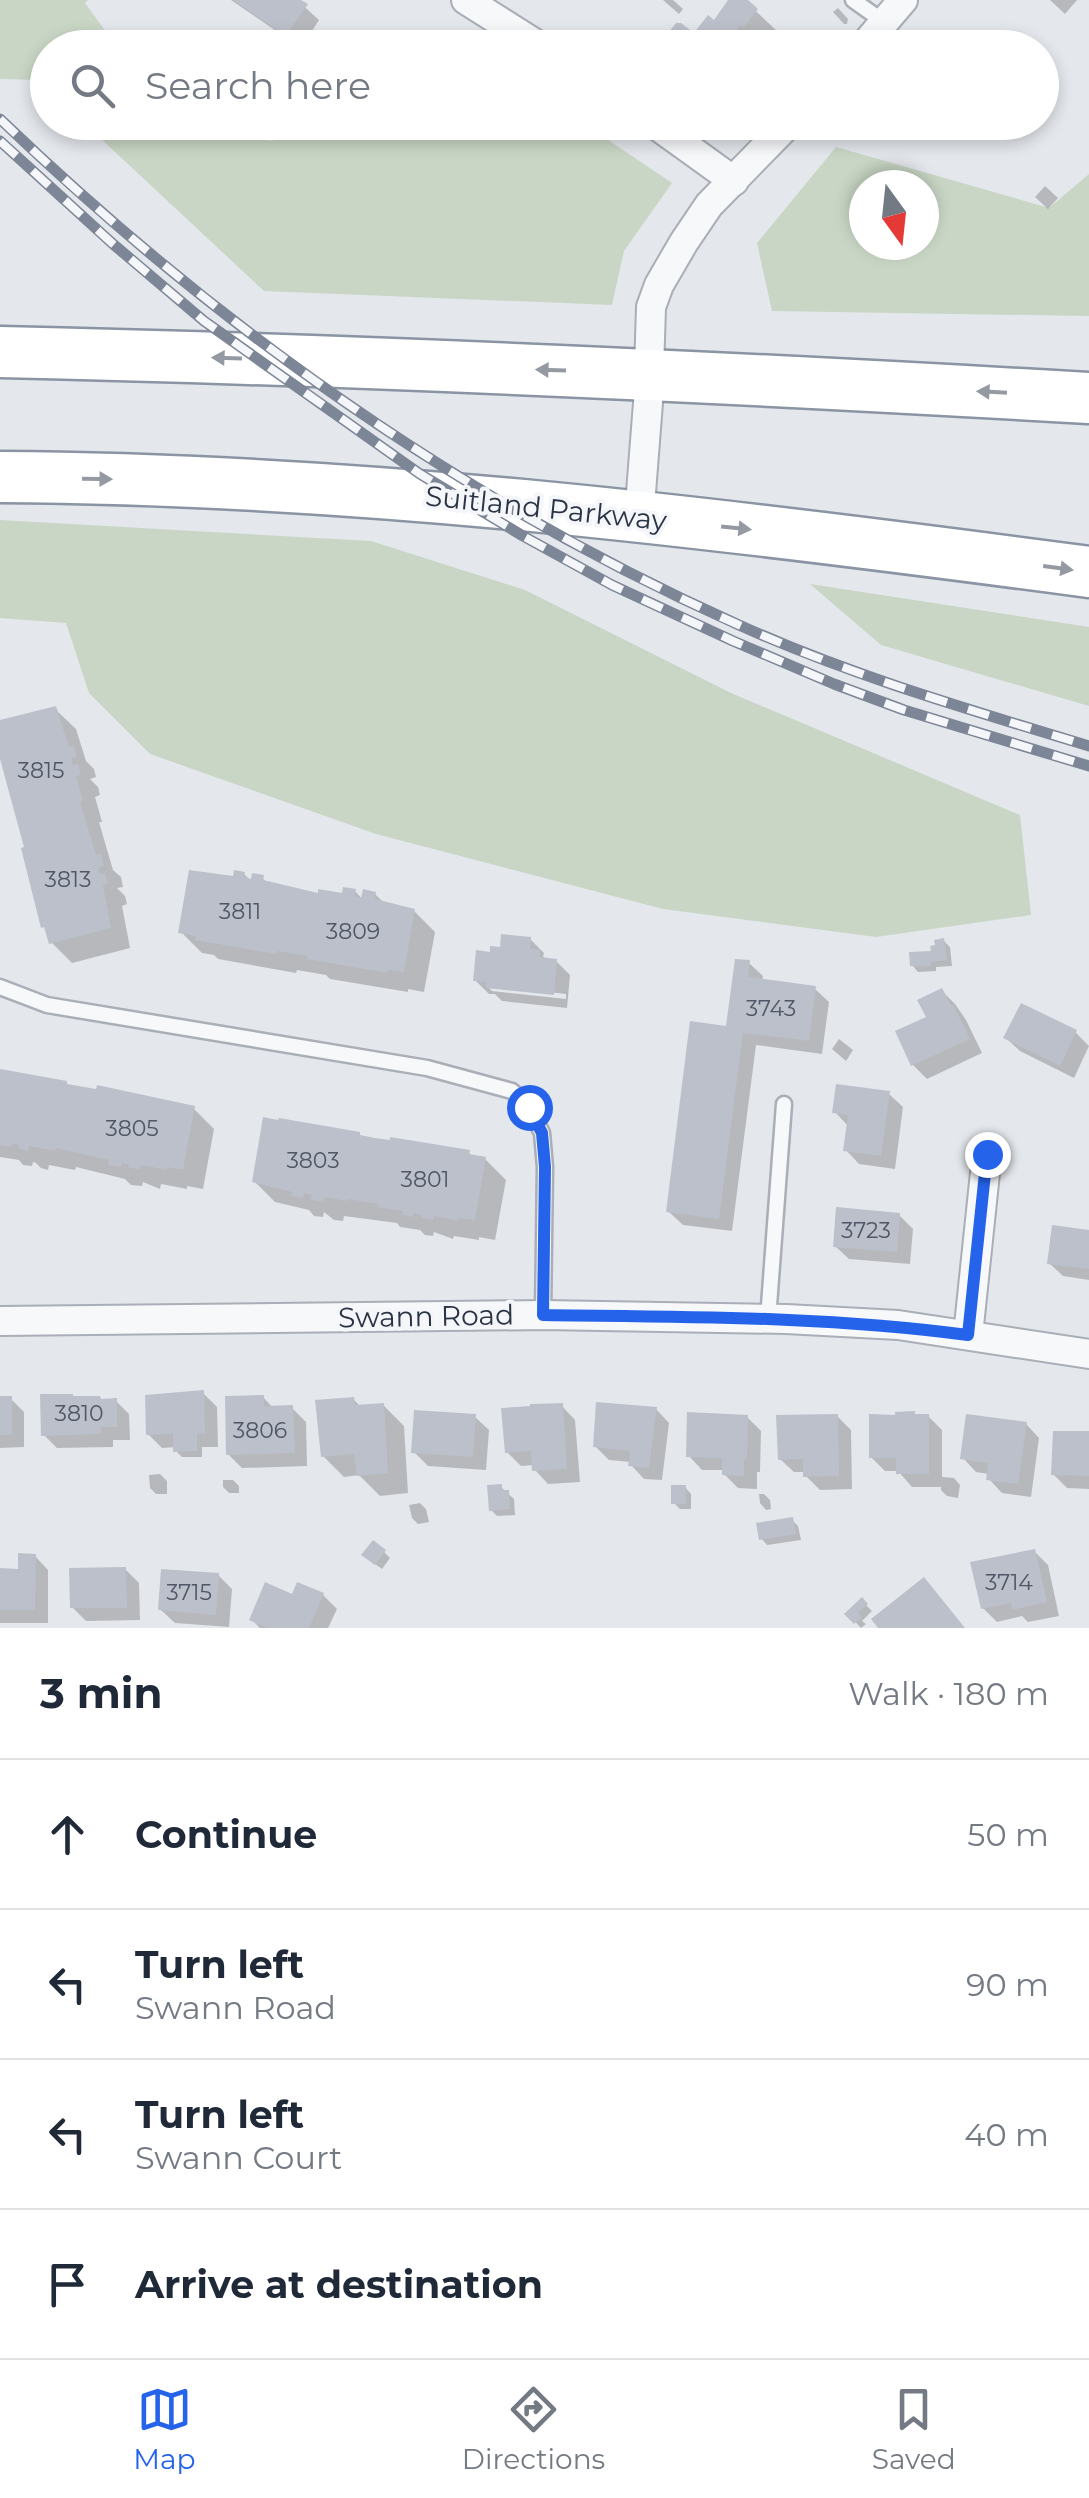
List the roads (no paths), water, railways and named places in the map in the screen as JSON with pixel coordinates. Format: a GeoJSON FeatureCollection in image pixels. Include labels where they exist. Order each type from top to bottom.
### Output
{"type":"FeatureCollection","features":[{"type":"Feature","properties":{"kind":"highway"},"geometry":{"type":"LineString","coordinates":[[0,352],[649,374],[1089,398]]}},
{"type":"Feature","properties":{"kind":"highway","name":"Suitland Parkway"},"geometry":{"type":"LineString","coordinates":[[0,477],[311,487],[481,500],[837,539],[1089,572]]}},
{"type":"Feature","properties":{"kind":"street"},"geometry":{"type":"LineString","coordinates":[[466,0],[514,30]]}},
{"type":"Feature","properties":{"kind":"street"},"geometry":{"type":"LineString","coordinates":[[877,30],[903,0]]}},
{"type":"Feature","properties":{"kind":"street"},"geometry":{"type":"LineString","coordinates":[[677,140],[734,182]]}},
{"type":"Feature","properties":{"kind":"street"},"geometry":{"type":"LineString","coordinates":[[639,518],[652,307],[659,285],[709,206],[773,140]]}},
{"type":"Feature","properties":{"kind":"street"},"geometry":{"type":"LineString","coordinates":[[968,1335],[987,1154]]}},
{"type":"Feature","properties":{"kind":"street","name":"Swann Road"},"geometry":{"type":"LineString","coordinates":[[0,1321],[543,1315],[768,1319],[898,1326],[1089,1354]]}},
{"type":"Feature","properties":{"kind":"lane"},"geometry":{"type":"LineString","coordinates":[[853,0],[884,22]]}},
{"type":"Feature","properties":{"kind":"lane"},"geometry":{"type":"LineString","coordinates":[[0,987],[47,1005],[427,1068],[512,1091],[529,1107],[542,1133],[543,1315]]}},
{"type":"Feature","properties":{"kind":"lane"},"geometry":{"type":"LineString","coordinates":[[768,1319],[784,1104]]}},
{"type":"Feature","properties":{"kind":"railway"},"geometry":{"type":"LineString","coordinates":[[0,119],[168,269],[257,338],[442,466],[538,523],[637,576],[782,643],[912,691],[1089,746]]}},
{"type":"Feature","properties":{"kind":"railway"},"geometry":{"type":"LineString","coordinates":[[0,141],[204,321],[420,474],[523,536],[612,585],[834,684],[904,710],[1089,766]]}}]}
